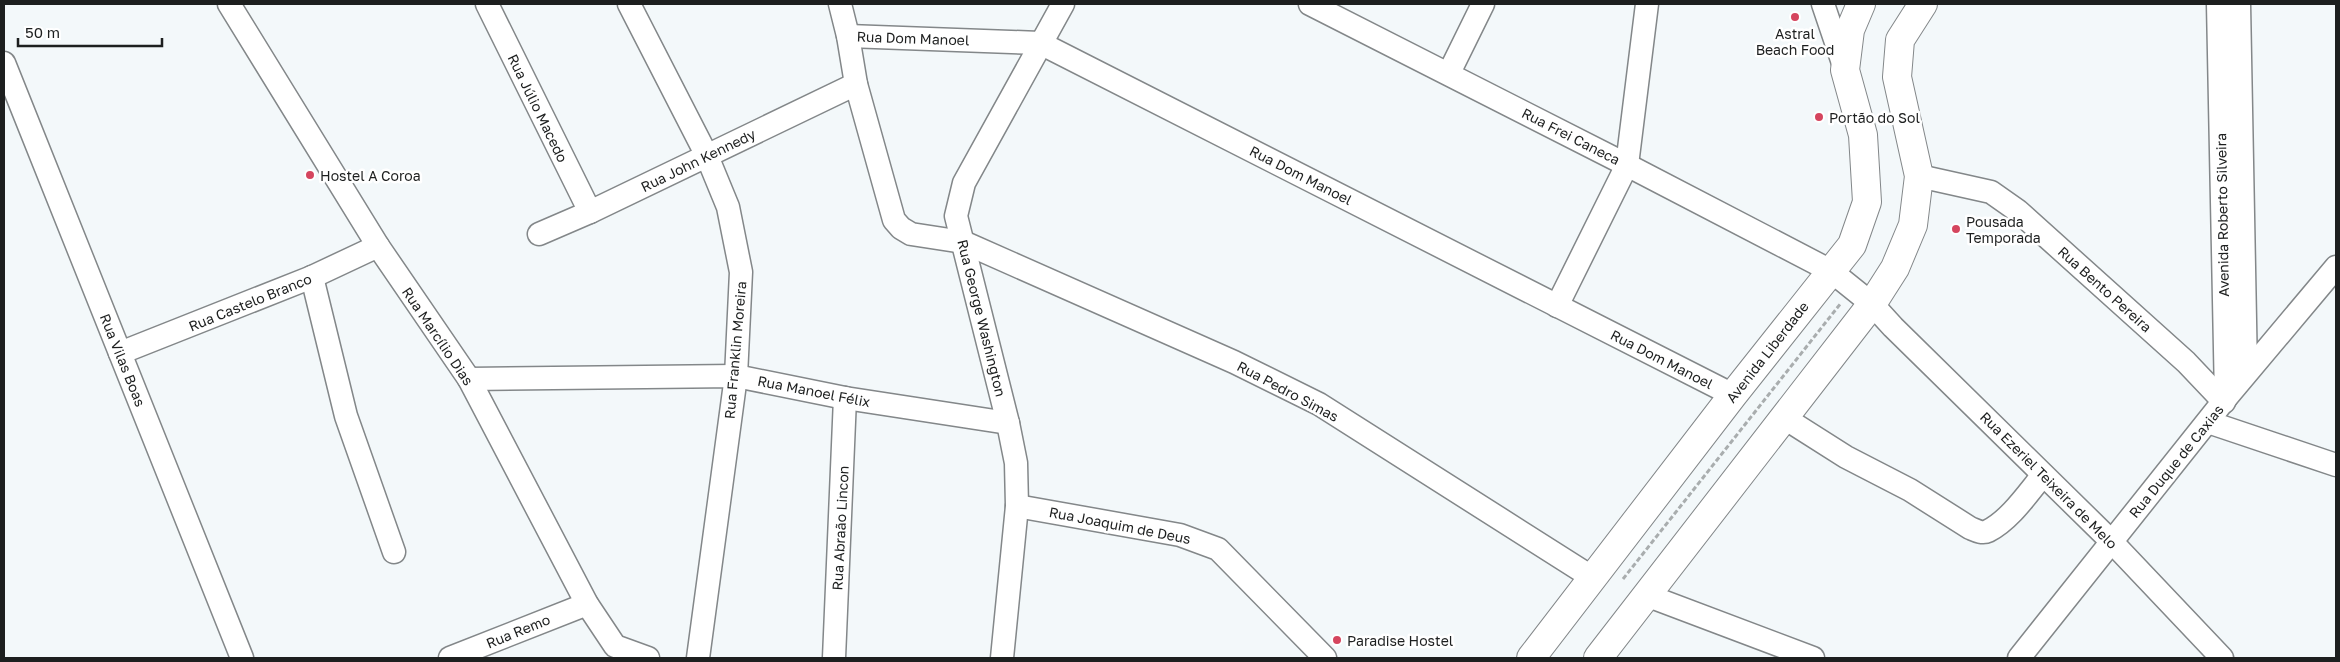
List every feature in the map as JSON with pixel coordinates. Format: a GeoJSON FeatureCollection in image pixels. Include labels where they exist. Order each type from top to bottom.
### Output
{"type":"FeatureCollection","features":[{"type":"Feature","properties":{"kind":"main road","name":"Avenida Liberdade"},"geometry":{"type":"LineString","coordinates":[[1531,658],[1732,395],[1852,245],[1867,202],[1862,135],[1845,70],[1850,30],[1861,4]]}},
{"type":"Feature","properties":{"kind":"main road"},"geometry":{"type":"LineString","coordinates":[[1598,658],[1872,304],[1895,268],[1913,225],[1918,176],[1897,77],[1900,40],[1923,4]]}},
{"type":"Feature","properties":{"kind":"street","name":"Rua Marcílio Dias"},"geometry":{"type":"LineString","coordinates":[[229,4],[378,246],[469,379],[587,604],[615,646],[648,658]]}},
{"type":"Feature","properties":{"kind":"street","name":"Rua Júlio Macedo"},"geometry":{"type":"LineString","coordinates":[[487,4],[590,212]]}},
{"type":"Feature","properties":{"kind":"street","name":"Rua Franklin Moreira"},"geometry":{"type":"LineString","coordinates":[[629,4],[707,156],[728,207],[741,272],[736,376],[698,658]]}},
{"type":"Feature","properties":{"kind":"street","name":"Rua Pedro Simas"},"geometry":{"type":"LineString","coordinates":[[840,4],[848,36],[856,84],[894,220],[901,228],[912,234],[963,242],[1234,362],[1319,404],[1593,578]]}},
{"type":"Feature","properties":{"kind":"street","name":"Rua George Washington"},"geometry":{"type":"LineString","coordinates":[[1002,658],[1016,506],[1016,463],[1008,423],[956,216],[964,183],[1040,42],[1063,4]]}},
{"type":"Feature","properties":{"kind":"street","name":"Rua Frei Caneca"},"geometry":{"type":"LineString","coordinates":[[1310,4],[1627,164],[1831,271],[1872,304]]}},
{"type":"Feature","properties":{"kind":"street"},"geometry":{"type":"LineString","coordinates":[[1449,74],[1483,4]]}},
{"type":"Feature","properties":{"kind":"street"},"geometry":{"type":"LineString","coordinates":[[1557,306],[1627,164],[1647,4]]}},
{"type":"Feature","properties":{"kind":"street"},"geometry":{"type":"LineString","coordinates":[[1822,4],[1845,70]]}},
{"type":"Feature","properties":{"kind":"street","name":"Avenida Roberto Silveira"},"geometry":{"type":"LineString","coordinates":[[2218,4],[2229,32],[2240,354],[2224,400]]}},
{"type":"Feature","properties":{"kind":"street","name":"Avenida Roberto Silveira"},"geometry":{"type":"LineString","coordinates":[[2229,32],[2239,4]]}},
{"type":"Feature","properties":{"kind":"street","name":"Rua Dom Manoel"},"geometry":{"type":"LineString","coordinates":[[848,36],[1040,42],[1732,395]]}},
{"type":"Feature","properties":{"kind":"street","name":"Rua Vilas Boas"},"geometry":{"type":"LineString","coordinates":[[4,63],[242,658]]}},
{"type":"Feature","properties":{"kind":"street","name":"Rua John Kennedy"},"geometry":{"type":"LineString","coordinates":[[539,234],[590,212],[856,84]]}},
{"type":"Feature","properties":{"kind":"street","name":"Rua Bento Pereira"},"geometry":{"type":"LineString","coordinates":[[1918,176],[1991,192],[2018,211],[2186,362],[2224,400]]}},
{"type":"Feature","properties":{"kind":"street","name":"Rua Castelo Branco"},"geometry":{"type":"LineString","coordinates":[[120,353],[312,277],[378,246]]}},
{"type":"Feature","properties":{"kind":"street"},"geometry":{"type":"LineString","coordinates":[[2240,354],[2279,334],[2336,267]]}},
{"type":"Feature","properties":{"kind":"street"},"geometry":{"type":"LineString","coordinates":[[312,277],[346,416],[394,552]]}},
{"type":"Feature","properties":{"kind":"street","name":"Rua Ezeriel Teixeira de Melo"},"geometry":{"type":"LineString","coordinates":[[1872,304],[1893,327],[2111,541],[2222,658]]}},
{"type":"Feature","properties":{"kind":"street"},"geometry":{"type":"LineString","coordinates":[[2240,354],[2279,334]]}},
{"type":"Feature","properties":{"kind":"street","name":"Rua Manoel Félix"},"geometry":{"type":"LineString","coordinates":[[469,379],[736,376],[846,398],[1008,423]]}},
{"type":"Feature","properties":{"kind":"street","name":"Rua Abraão Lincon"},"geometry":{"type":"LineString","coordinates":[[834,658],[846,398]]}},
{"type":"Feature","properties":{"kind":"street","name":"Rua Duque de Caxias"},"geometry":{"type":"LineString","coordinates":[[2020,658],[2224,400]]}},
{"type":"Feature","properties":{"kind":"street"},"geometry":{"type":"LineString","coordinates":[[1783,417],[1846,458],[1910,490],[1970,528],[1980,532],[1987,531],[2014,510],[2043,475]]}},
{"type":"Feature","properties":{"kind":"street"},"geometry":{"type":"LineString","coordinates":[[2208,422],[2336,465]]}},
{"type":"Feature","properties":{"kind":"street","name":"Rua Joaquim de Deus"},"geometry":{"type":"LineString","coordinates":[[1016,506],[1180,535],[1218,548],[1325,658]]}},
{"type":"Feature","properties":{"kind":"street"},"geometry":{"type":"LineString","coordinates":[[1646,595],[1813,658]]}},
{"type":"Feature","properties":{"kind":"street","name":"Rua Remo"},"geometry":{"type":"LineString","coordinates":[[450,658],[587,604]]}},
{"type":"Feature","properties":{"kind":"place","name":"Astral Beach Food"},"geometry":{"type":"Point","coordinates":[1795,17]}},
{"type":"Feature","properties":{"kind":"place","name":"Portão do Sol"},"geometry":{"type":"Point","coordinates":[1819,117]}},
{"type":"Feature","properties":{"kind":"place","name":"Hostel A Coroa"},"geometry":{"type":"Point","coordinates":[310,175]}},
{"type":"Feature","properties":{"kind":"place","name":"Pousada Temporada"},"geometry":{"type":"Point","coordinates":[1956,229]}},
{"type":"Feature","properties":{"kind":"place","name":"Paradise Hostel"},"geometry":{"type":"Point","coordinates":[1337,640]}}]}
